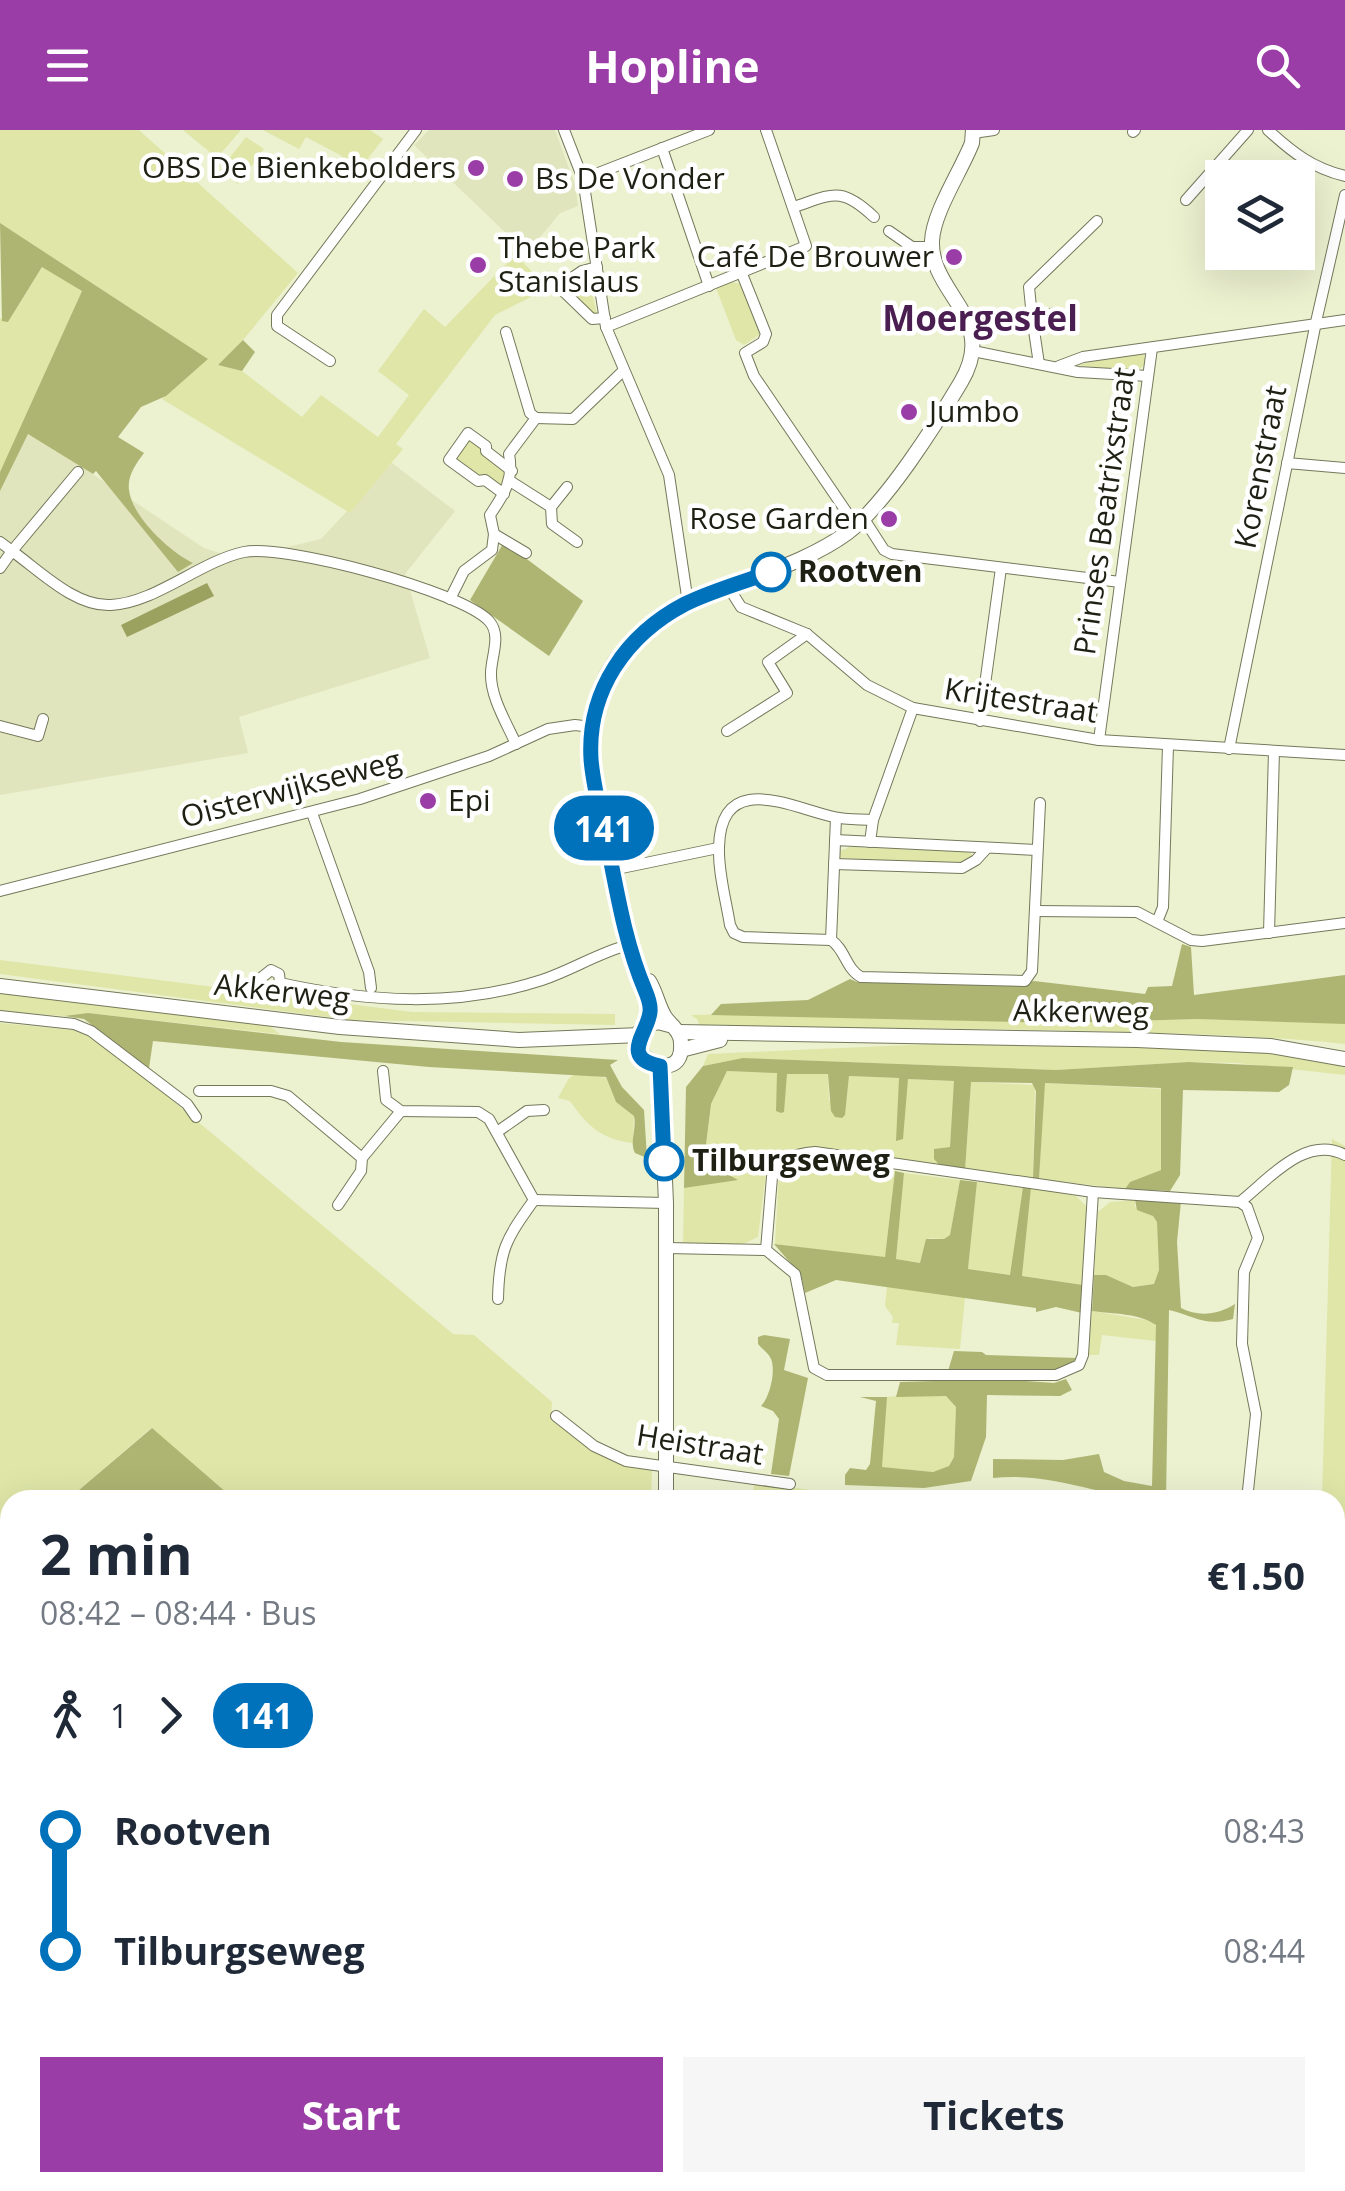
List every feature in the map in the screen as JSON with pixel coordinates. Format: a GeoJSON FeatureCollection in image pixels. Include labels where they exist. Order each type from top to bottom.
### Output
{"type":"FeatureCollection","features":[{"type":"Feature","properties":{"kind":"street"},"geometry":{"type":"LineString","coordinates":[[330,361],[277,326],[276,315],[416,130]]}},
{"type":"Feature","properties":{"kind":"street"},"geometry":{"type":"LineString","coordinates":[[564,130],[583,179],[606,323],[668,475],[688,603]]}},
{"type":"Feature","properties":{"kind":"street"},"geometry":{"type":"LineString","coordinates":[[583,179],[709,130]]}},
{"type":"Feature","properties":{"kind":"street"},"geometry":{"type":"LineString","coordinates":[[597,268],[582,271],[559,287],[592,319],[606,323],[742,274],[806,246],[766,130]]}},
{"type":"Feature","properties":{"kind":"street"},"geometry":{"type":"LineString","coordinates":[[630,950],[658,997],[663,1014],[676,1029],[681,1050],[675,1060],[660,1066],[646,1062],[641,1038],[650,1004],[630,950],[591,760],[592,727],[600,694],[618,661],[657,620],[688,603],[820,549],[860,522],[941,414],[964,376],[973,351],[968,324],[936,260],[932,247],[934,229],[973,131],[994,130]]}},
{"type":"Feature","properties":{"kind":"street"},"geometry":{"type":"LineString","coordinates":[[1186,200],[1248,130]]}},
{"type":"Feature","properties":{"kind":"street"},"geometry":{"type":"LineString","coordinates":[[1268,130],[1298,157],[1345,176]]}},
{"type":"Feature","properties":{"kind":"street"},"geometry":{"type":"LineString","coordinates":[[662,148],[709,286]]}},
{"type":"Feature","properties":{"kind":"street"},"geometry":{"type":"LineString","coordinates":[[794,207],[835,193],[849,196],[874,217]]}},
{"type":"Feature","properties":{"kind":"street","name":"Korenstraat"},"geometry":{"type":"LineString","coordinates":[[1228,749],[1345,195]]}},
{"type":"Feature","properties":{"kind":"street"},"geometry":{"type":"LineString","coordinates":[[1039,364],[1029,287],[1097,221]]}},
{"type":"Feature","properties":{"kind":"street"},"geometry":{"type":"LineString","coordinates":[[889,231],[912,247],[932,247]]}},
{"type":"Feature","properties":{"kind":"street"},"geometry":{"type":"LineString","coordinates":[[742,274],[766,334],[762,342],[745,353],[754,376],[884,550],[1120,582]]}},
{"type":"Feature","properties":{"kind":"street"},"geometry":{"type":"LineString","coordinates":[[1032,317],[1057,313]]}},
{"type":"Feature","properties":{"kind":"street"},"geometry":{"type":"LineString","coordinates":[[1059,366],[1083,357],[1345,320]]}},
{"type":"Feature","properties":{"kind":"street"},"geometry":{"type":"LineString","coordinates":[[506,332],[530,413],[536,418],[573,419],[623,371]]}},
{"type":"Feature","properties":{"kind":"street","name":"Prinses Beatrixstraat"},"geometry":{"type":"LineString","coordinates":[[1099,740],[1152,348]]}},
{"type":"Feature","properties":{"kind":"street"},"geometry":{"type":"LineString","coordinates":[[973,351],[1078,372],[1148,376]]}},
{"type":"Feature","properties":{"kind":"street"},"geometry":{"type":"LineString","coordinates":[[450,598],[464,570],[492,550],[490,515],[511,477],[509,454],[536,418]]}},
{"type":"Feature","properties":{"kind":"street"},"geometry":{"type":"LineString","coordinates":[[504,494],[484,480],[478,482],[450,460],[468,433],[486,446],[486,451],[511,477],[550,507],[552,524],[576,542]]}},
{"type":"Feature","properties":{"kind":"street"},"geometry":{"type":"LineString","coordinates":[[1287,463],[1345,468]]}},
{"type":"Feature","properties":{"kind":"street"},"geometry":{"type":"LineString","coordinates":[[0,568],[78,472]]}},
{"type":"Feature","properties":{"kind":"street"},"geometry":{"type":"LineString","coordinates":[[550,507],[567,487]]}},
{"type":"Feature","properties":{"kind":"street"},"geometry":{"type":"LineString","coordinates":[[494,534],[526,553]]}},
{"type":"Feature","properties":{"kind":"street"},"geometry":{"type":"LineString","coordinates":[[0,542],[86,602],[110,605],[132,600],[242,552],[266,550],[298,553],[450,598],[488,620],[494,630],[492,686],[516,744]]}},
{"type":"Feature","properties":{"kind":"street"},"geometry":{"type":"LineString","coordinates":[[980,721],[1001,568]]}},
{"type":"Feature","properties":{"kind":"street","name":"Krijtestraat"},"geometry":{"type":"LineString","coordinates":[[729,588],[740,607],[807,634],[867,685],[913,708],[1099,740],[1345,754]]}},
{"type":"Feature","properties":{"kind":"street"},"geometry":{"type":"LineString","coordinates":[[727,731],[787,693],[768,662],[807,634]]}},
{"type":"Feature","properties":{"kind":"street"},"geometry":{"type":"LineString","coordinates":[[870,842],[873,820],[913,708]]}},
{"type":"Feature","properties":{"kind":"street"},"geometry":{"type":"LineString","coordinates":[[0,726],[38,736],[43,719]]}},
{"type":"Feature","properties":{"kind":"street","name":"Oisterwijkseweg"},"geometry":{"type":"LineString","coordinates":[[0,891],[312,813],[489,756],[548,729],[592,727]]}},
{"type":"Feature","properties":{"kind":"street"},"geometry":{"type":"LineString","coordinates":[[1156,922],[1163,907],[1168,746]]}},
{"type":"Feature","properties":{"kind":"street"},"geometry":{"type":"LineString","coordinates":[[1269,933],[1274,751]]}},
{"type":"Feature","properties":{"kind":"street"},"geometry":{"type":"LineString","coordinates":[[873,820],[836,818],[784,801],[746,800],[732,806],[723,819],[718,848],[734,933],[743,937],[831,940],[861,977],[1025,981],[1032,972],[1040,803]]}},
{"type":"Feature","properties":{"kind":"street"},"geometry":{"type":"LineString","coordinates":[[312,813],[369,972],[371,988]]}},
{"type":"Feature","properties":{"kind":"street"},"geometry":{"type":"LineString","coordinates":[[831,940],[836,818]]}},
{"type":"Feature","properties":{"kind":"street"},"geometry":{"type":"LineString","coordinates":[[835,840],[1037,850]]}},
{"type":"Feature","properties":{"kind":"street"},"geometry":{"type":"LineString","coordinates":[[612,870],[718,848]]}},
{"type":"Feature","properties":{"kind":"street"},"geometry":{"type":"LineString","coordinates":[[834,864],[962,868],[986,848]]}},
{"type":"Feature","properties":{"kind":"street"},"geometry":{"type":"LineString","coordinates":[[1036,911],[1137,912],[1191,940],[1202,941],[1345,923]]}},
{"type":"Feature","properties":{"kind":"street"},"geometry":{"type":"LineString","coordinates":[[280,983],[372,998],[469,996],[543,980],[602,952],[630,950]]}},
{"type":"Feature","properties":{"kind":"street","name":"Akkerweg"},"geometry":{"type":"LineString","coordinates":[[0,986],[340,1028],[560,1041],[641,1038]]}},
{"type":"Feature","properties":{"kind":"street"},"geometry":{"type":"LineString","coordinates":[[0,1016],[74,1024],[91,1031],[187,1104],[196,1118]]}},
{"type":"Feature","properties":{"kind":"street"},"geometry":{"type":"LineString","coordinates":[[641,1038],[658,1022],[676,1029]]}},
{"type":"Feature","properties":{"kind":"street","name":"Akkerweg"},"geometry":{"type":"LineString","coordinates":[[676,1029],[770,1035],[1137,1040],[1270,1046],[1345,1059]]}},
{"type":"Feature","properties":{"kind":"street","name":"Akkerweg"},"geometry":{"type":"LineString","coordinates":[[681,1050],[712,1040],[770,1035]]}},
{"type":"Feature","properties":{"kind":"street","name":"Akkerweg"},"geometry":{"type":"LineString","coordinates":[[1270,1046],[1345,1050]]}},
{"type":"Feature","properties":{"kind":"street"},"geometry":{"type":"LineString","coordinates":[[660,1066],[666,1202],[666,1490]]}},
{"type":"Feature","properties":{"kind":"street"},"geometry":{"type":"LineString","coordinates":[[384,1071],[386,1100],[401,1110],[478,1112],[488,1119],[534,1200]]}},
{"type":"Feature","properties":{"kind":"street"},"geometry":{"type":"LineString","coordinates":[[198,1091],[271,1091],[288,1096],[362,1158]]}},
{"type":"Feature","properties":{"kind":"street"},"geometry":{"type":"LineString","coordinates":[[338,1205],[361,1172],[362,1158],[401,1110]]}},
{"type":"Feature","properties":{"kind":"street"},"geometry":{"type":"LineString","coordinates":[[497,1132],[527,1111],[544,1110]]}},
{"type":"Feature","properties":{"kind":"street"},"geometry":{"type":"LineString","coordinates":[[1240,1202],[1307,1150],[1331,1148],[1345,1155]]}},
{"type":"Feature","properties":{"kind":"street"},"geometry":{"type":"LineString","coordinates":[[766,1250],[776,1168],[798,1154],[814,1152],[1094,1192],[1240,1202],[1246,1207],[1258,1238],[1244,1272],[1242,1344],[1256,1414],[1248,1490]]}},
{"type":"Feature","properties":{"kind":"street"},"geometry":{"type":"LineString","coordinates":[[666,1248],[766,1250],[795,1274],[814,1368],[828,1376],[1056,1375],[1079,1365],[1083,1355],[1094,1192]]}},
{"type":"Feature","properties":{"kind":"street"},"geometry":{"type":"LineString","coordinates":[[534,1200],[666,1202]]}},
{"type":"Feature","properties":{"kind":"street"},"geometry":{"type":"LineString","coordinates":[[498,1299],[499,1259],[534,1200]]}},
{"type":"Feature","properties":{"kind":"street","name":"Heistraat"},"geometry":{"type":"LineString","coordinates":[[556,1416],[609,1454],[626,1461],[790,1484]]}},
{"type":"Feature","properties":{"kind":"shaded area"},"geometry":{"type":"Polygon","coordinates":[[[0,130],[139,130],[298,273],[218,365],[242,371],[302,417],[321,395],[378,437],[409,395],[378,371],[424,309],[445,327],[513,257],[507,247],[549,288],[495,315],[396,444],[403,449],[350,513],[162,399],[208,359],[0,223],[0,130]]]}},
{"type":"Feature","properties":{"kind":"shaded area"},"geometry":{"type":"Polygon","coordinates":[[[183,130],[241,130],[217,158],[183,130]]]}},
{"type":"Feature","properties":{"kind":"shaded area"},"geometry":{"type":"Polygon","coordinates":[[[263,130],[370,130],[383,139],[355,175],[339,166],[342,156],[306,137],[299,149],[263,130]]]}},
{"type":"Feature","properties":{"kind":"shaded area"},"geometry":{"type":"Polygon","coordinates":[[[429,130],[555,130],[575,185],[578,206],[560,213],[527,253],[414,145],[429,130]]]}},
{"type":"Feature","properties":{"kind":"shaded area"},"geometry":{"type":"Polygon","coordinates":[[[246,137],[264,149],[238,184],[220,170],[246,137]]]}},
{"type":"Feature","properties":{"kind":"shaded area"},"geometry":{"type":"Polygon","coordinates":[[[0,223],[208,359],[166,396],[141,407],[118,437],[144,453],[129,485],[137,511],[163,542],[193,563],[178,572],[96,471],[93,474],[28,434],[0,491],[0,472],[82,291],[42,267],[8,322],[2,321],[0,223]]]}},
{"type":"Feature","properties":{"kind":"shaded area"},"geometry":{"type":"Polygon","coordinates":[[[43,266],[82,291],[0,472],[0,318],[8,322],[43,266]]]}},
{"type":"Feature","properties":{"kind":"shaded area"},"geometry":{"type":"Polygon","coordinates":[[[587,273],[597,314],[593,316],[564,290],[587,273]]]}},
{"type":"Feature","properties":{"kind":"shaded area"},"geometry":{"type":"Polygon","coordinates":[[[732,282],[740,284],[762,333],[744,345],[736,340],[716,288],[732,282]]]}},
{"type":"Feature","properties":{"kind":"shaded area"},"geometry":{"type":"Polygon","coordinates":[[[243,340],[255,352],[242,371],[218,365],[243,340]]]}},
{"type":"Feature","properties":{"kind":"shaded area"},"geometry":{"type":"Polygon","coordinates":[[[1143,354],[1147,363],[1137,371],[1076,365],[1143,354]]]}},
{"type":"Feature","properties":{"kind":"shaded area"},"geometry":{"type":"Polygon","coordinates":[[[26,430],[204,548],[238,559],[321,539],[392,463],[455,511],[405,574],[430,658],[239,717],[248,753],[0,795],[0,486],[26,430]]]}},
{"type":"Feature","properties":{"kind":"shaded area"},"geometry":{"type":"Polygon","coordinates":[[[469,438],[509,473],[502,489],[454,461],[469,438]]]}},
{"type":"Feature","properties":{"kind":"shaded area"},"geometry":{"type":"Polygon","coordinates":[[[504,542],[583,601],[549,656],[470,600],[504,542]]]}},
{"type":"Feature","properties":{"kind":"shaded area"},"geometry":{"type":"Polygon","coordinates":[[[207,583],[214,596],[127,637],[121,625],[207,583]]]}},
{"type":"Feature","properties":{"kind":"shaded area"},"geometry":{"type":"Polygon","coordinates":[[[850,847],[972,854],[970,861],[959,864],[840,858],[840,851],[850,847]]]}},
{"type":"Feature","properties":{"kind":"shaded area"},"geometry":{"type":"Polygon","coordinates":[[[1182,944],[1191,947],[1194,995],[1345,975],[1345,1024],[1197,1019],[1063,1023],[711,1015],[721,1004],[808,1000],[850,979],[1016,984],[1034,981],[1145,994],[1148,987],[1172,986],[1182,944]]]}},
{"type":"Feature","properties":{"kind":"shaded area"},"geometry":{"type":"Polygon","coordinates":[[[0,960],[412,1012],[615,1014],[615,1025],[351,1020],[0,974],[0,960]]]}},
{"type":"Feature","properties":{"kind":"shaded area"},"geometry":{"type":"Polygon","coordinates":[[[0,992],[250,1021],[280,1034],[88,1013],[64,1016],[0,1011],[0,992]]]}},
{"type":"Feature","properties":{"kind":"shaded area"},"geometry":{"type":"Polygon","coordinates":[[[88,1013],[341,1042],[618,1060],[610,1065],[622,1087],[644,1110],[647,1158],[635,1153],[634,1116],[616,1102],[606,1077],[429,1067],[153,1041],[149,1068],[84,1019],[64,1016],[88,1013]]]}},
{"type":"Feature","properties":{"kind":"shaded area"},"geometry":{"type":"Polygon","coordinates":[[[691,1015],[1063,1023],[1197,1019],[1337,1023],[1345,1024],[1345,1044],[1095,1031],[700,1030],[698,1020],[691,1015]]]}},
{"type":"Feature","properties":{"kind":"shaded area"},"geometry":{"type":"Polygon","coordinates":[[[0,1023],[73,1030],[102,1042],[453,1334],[474,1335],[552,1402],[551,1419],[610,1458],[652,1470],[651,1490],[223,1490],[151,1428],[79,1490],[0,1490],[0,1023]]]}},
{"type":"Feature","properties":{"kind":"shaded area"},"geometry":{"type":"Polygon","coordinates":[[[978,1042],[1162,1046],[1299,1056],[1345,1061],[1345,1075],[1189,1062],[1056,1070],[743,1058],[703,1066],[708,1054],[978,1042]]]}},
{"type":"Feature","properties":{"kind":"shaded area"},"geometry":{"type":"Polygon","coordinates":[[[743,1058],[1056,1070],[1189,1062],[1293,1067],[1289,1085],[1279,1092],[1183,1090],[1180,1175],[1170,1191],[1125,1189],[1130,1182],[1161,1170],[1161,1088],[1045,1083],[1039,1179],[1033,1178],[1036,1091],[1032,1083],[971,1082],[965,1171],[942,1168],[934,1159],[934,1149],[950,1147],[954,1081],[908,1079],[903,1139],[896,1141],[899,1078],[849,1076],[842,1118],[831,1111],[828,1074],[787,1074],[781,1113],[776,1111],[777,1073],[727,1071],[711,1104],[704,1161],[738,1180],[684,1188],[686,1087],[703,1066],[743,1058]]]}},
{"type":"Feature","properties":{"kind":"shaded area"},"geometry":{"type":"Polygon","coordinates":[[[727,1071],[777,1072],[783,1113],[787,1074],[828,1074],[829,1100],[845,1115],[849,1076],[899,1078],[897,1141],[908,1079],[955,1081],[950,1147],[936,1149],[942,1168],[810,1149],[785,1152],[766,1173],[758,1237],[741,1245],[683,1245],[684,1188],[735,1179],[704,1161],[711,1104],[727,1071]]]}},
{"type":"Feature","properties":{"kind":"shaded area"},"geometry":{"type":"Polygon","coordinates":[[[577,1073],[606,1078],[616,1102],[634,1116],[633,1143],[604,1135],[570,1101],[558,1098],[569,1078],[577,1073]]]}},
{"type":"Feature","properties":{"kind":"shaded area"},"geometry":{"type":"Polygon","coordinates":[[[971,1082],[1035,1085],[1033,1178],[965,1171],[971,1082]]]}},
{"type":"Feature","properties":{"kind":"shaded area"},"geometry":{"type":"Polygon","coordinates":[[[1044,1083],[1163,1089],[1161,1170],[1130,1182],[1125,1189],[1039,1179],[1044,1083]]]}},
{"type":"Feature","properties":{"kind":"shaded area"},"geometry":{"type":"Polygon","coordinates":[[[1332,1139],[1345,1146],[1345,1490],[1322,1490],[1332,1139]]]}},
{"type":"Feature","properties":{"kind":"shaded area"},"geometry":{"type":"Polygon","coordinates":[[[806,1158],[895,1171],[885,1258],[775,1244],[779,1173],[796,1160],[806,1158]]]}},
{"type":"Feature","properties":{"kind":"shaded area"},"geometry":{"type":"Polygon","coordinates":[[[895,1171],[904,1173],[896,1259],[920,1263],[926,1239],[950,1235],[960,1180],[977,1182],[968,1269],[1010,1275],[1023,1186],[1031,1188],[1022,1276],[1083,1285],[1082,1313],[1056,1307],[1036,1312],[1036,1308],[836,1280],[805,1293],[801,1275],[774,1244],[885,1257],[895,1171]]]}},
{"type":"Feature","properties":{"kind":"shaded area"},"geometry":{"type":"Polygon","coordinates":[[[904,1173],[960,1180],[950,1235],[944,1239],[929,1238],[920,1263],[896,1259],[904,1173]]]}},
{"type":"Feature","properties":{"kind":"shaded area"},"geometry":{"type":"Polygon","coordinates":[[[977,1182],[1023,1186],[1011,1275],[968,1269],[977,1182]]]}},
{"type":"Feature","properties":{"kind":"shaded area"},"geometry":{"type":"Polygon","coordinates":[[[1031,1188],[1076,1196],[1087,1207],[1083,1285],[1022,1276],[1031,1188]]]}},
{"type":"Feature","properties":{"kind":"shaded area"},"geometry":{"type":"Polygon","coordinates":[[[1135,1200],[1135,1207],[1157,1222],[1159,1270],[1154,1284],[1133,1287],[1106,1275],[1094,1275],[1098,1212],[1110,1202],[1135,1200]]]}},
{"type":"Feature","properties":{"kind":"shaded area"},"geometry":{"type":"Polygon","coordinates":[[[1135,1200],[1181,1201],[1177,1242],[1181,1308],[1208,1314],[1235,1304],[1233,1319],[1223,1321],[1207,1321],[1169,1310],[1166,1490],[1096,1490],[1037,1478],[993,1478],[993,1459],[1063,1460],[1099,1454],[1104,1472],[1124,1481],[1152,1486],[1156,1325],[1134,1316],[1092,1311],[1094,1275],[1106,1275],[1133,1287],[1154,1284],[1159,1270],[1157,1222],[1153,1216],[1137,1210],[1135,1200]]]}},
{"type":"Feature","properties":{"kind":"shaded area"},"geometry":{"type":"Polygon","coordinates":[[[887,1287],[965,1297],[960,1349],[896,1345],[899,1323],[892,1323],[893,1317],[885,1306],[887,1287]]]}},
{"type":"Feature","properties":{"kind":"shaded area"},"geometry":{"type":"Polygon","coordinates":[[[1092,1311],[1153,1321],[1156,1341],[1102,1335],[1099,1355],[1087,1355],[1092,1311]]]}},
{"type":"Feature","properties":{"kind":"shaded area"},"geometry":{"type":"Polygon","coordinates":[[[758,1337],[790,1339],[784,1370],[808,1378],[789,1476],[771,1474],[779,1419],[761,1406],[773,1375],[770,1357],[758,1344],[758,1337]]]}},
{"type":"Feature","properties":{"kind":"shaded area"},"geometry":{"type":"Polygon","coordinates":[[[954,1351],[1077,1358],[1062,1371],[948,1371],[954,1351]]]}},
{"type":"Feature","properties":{"kind":"shaded area"},"geometry":{"type":"Polygon","coordinates":[[[999,1379],[1054,1383],[1066,1379],[1072,1390],[1060,1396],[987,1395],[986,1437],[971,1481],[924,1488],[845,1485],[850,1468],[866,1470],[870,1464],[876,1401],[860,1397],[887,1397],[882,1467],[933,1472],[949,1466],[954,1457],[956,1407],[946,1396],[896,1397],[900,1382],[999,1379]]]}},
{"type":"Feature","properties":{"kind":"shaded area"},"geometry":{"type":"Polygon","coordinates":[[[946,1396],[956,1407],[954,1457],[949,1466],[933,1472],[881,1467],[887,1397],[946,1396]]]}},
{"type":"Feature","properties":{"kind":"shaded area"},"geometry":{"type":"Polygon","coordinates":[[[152,1428],[223,1490],[79,1490],[152,1428]]]}},
{"type":"Feature","properties":{"kind":"shaded area"},"geometry":{"type":"Polygon","coordinates":[[[754,1482],[811,1490],[754,1490],[754,1482]]]}},
{"type":"Feature","properties":{"kind":"bus line","name":"141"},"geometry":{"type":"LineString","coordinates":[[664,1161],[660,1066],[646,1062],[638,1050],[650,1004],[634,964],[622,916],[591,760],[592,727],[600,694],[618,661],[657,620],[688,603],[771,572]]}},
{"type":"Feature","properties":{"kind":"place","name":"OBS De Bienkebolders"},"geometry":{"type":"Point","coordinates":[476,168]}},
{"type":"Feature","properties":{"kind":"place","name":"Bs De Vonder"},"geometry":{"type":"Point","coordinates":[515,179]}},
{"type":"Feature","properties":{"kind":"place","name":"Café De Brouwer"},"geometry":{"type":"Point","coordinates":[954,257]}},
{"type":"Feature","properties":{"kind":"place","name":"Thebe Park Stanislaus"},"geometry":{"type":"Point","coordinates":[478,265]}},
{"type":"Feature","properties":{"kind":"place","name":"Jumbo"},"geometry":{"type":"Point","coordinates":[909,412]}},
{"type":"Feature","properties":{"kind":"place","name":"Rose Garden"},"geometry":{"type":"Point","coordinates":[889,519]}},
{"type":"Feature","properties":{"kind":"place","name":"Rootven"},"geometry":{"type":"Point","coordinates":[771,572]}},
{"type":"Feature","properties":{"kind":"place","name":"Epi"},"geometry":{"type":"Point","coordinates":[428,801]}},
{"type":"Feature","properties":{"kind":"place","name":"Tilburgseweg"},"geometry":{"type":"Point","coordinates":[664,1161]}},
{"type":"Feature","properties":{"kind":"district","name":"Moergestel"},"geometry":{"type":"Point","coordinates":[980,319]}}]}
